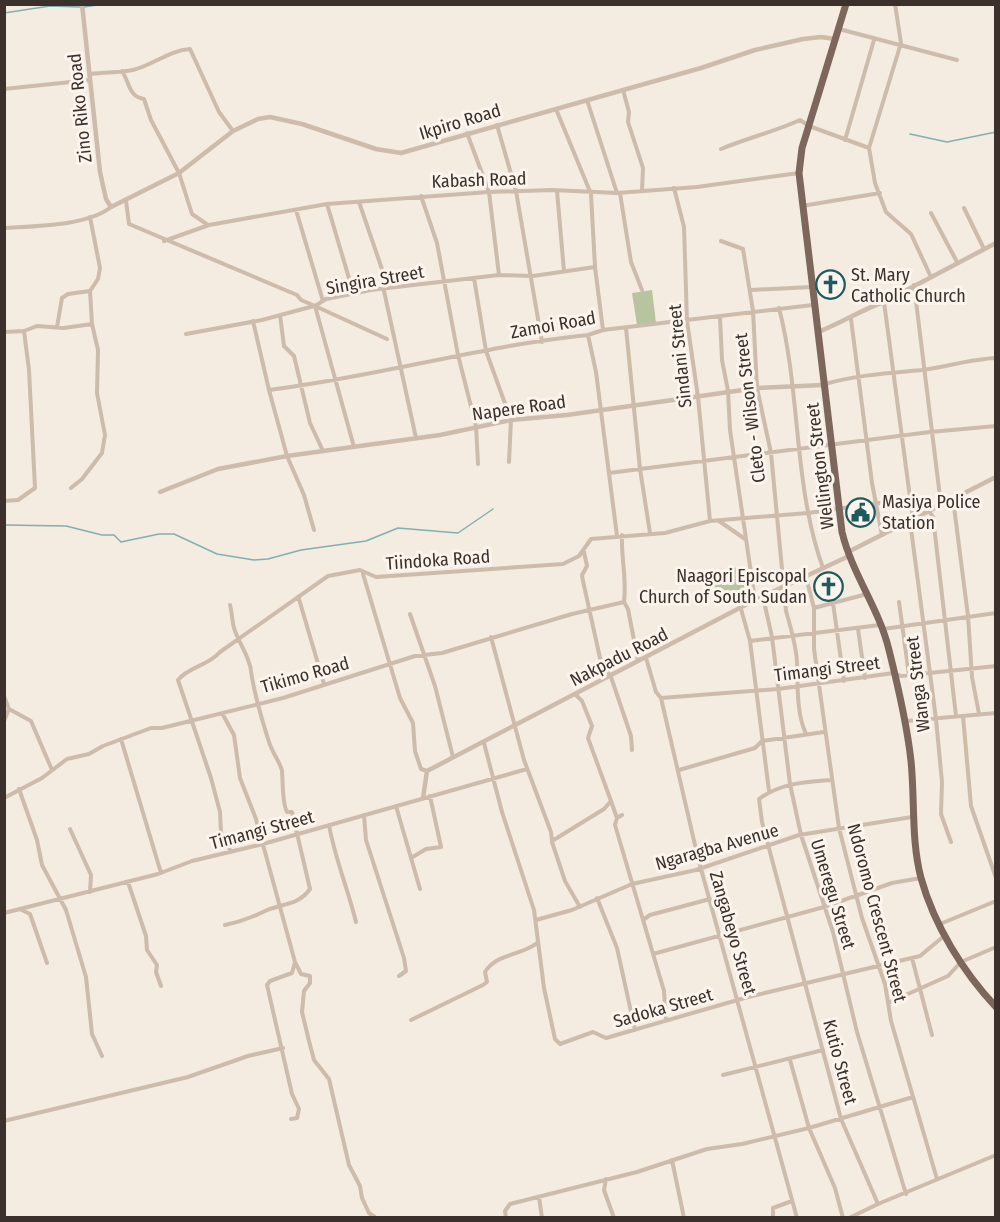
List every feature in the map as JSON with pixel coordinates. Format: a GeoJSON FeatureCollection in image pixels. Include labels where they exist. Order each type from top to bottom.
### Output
{"type":"FeatureCollection","features":[{"type":"Feature","properties":{"kind":"main road","name":"Wellington Street"},"geometry":{"type":"LineString","coordinates":[[846,4],[809,126],[799,173],[813,305],[840,508],[848,554],[882,627],[906,721],[911,762],[912,817],[921,878],[945,935],[961,962],[996,1007]]}},
{"type":"Feature","properties":{"kind":"street","name":"Zino Riko Road"},"geometry":{"type":"LineString","coordinates":[[82,4],[100,172],[106,199],[111,207]]}},
{"type":"Feature","properties":{"kind":"street"},"geometry":{"type":"LineString","coordinates":[[895,4],[901,31],[900,47],[869,148],[875,183],[881,193],[886,212],[911,234],[931,277]]}},
{"type":"Feature","properties":{"kind":"street"},"geometry":{"type":"LineString","coordinates":[[839,29],[900,47],[957,60]]}},
{"type":"Feature","properties":{"kind":"street","name":"Ikpiro Road"},"geometry":{"type":"LineString","coordinates":[[111,207],[179,173],[233,131],[249,122],[270,117],[302,124],[389,153],[410,151],[701,68],[755,50],[803,39],[821,37],[836,39]]}},
{"type":"Feature","properties":{"kind":"street"},"geometry":{"type":"LineString","coordinates":[[845,140],[874,40]]}},
{"type":"Feature","properties":{"kind":"street"},"geometry":{"type":"LineString","coordinates":[[4,89],[122,71],[159,61],[173,52],[190,49],[219,112],[233,131]]}},
{"type":"Feature","properties":{"kind":"street"},"geometry":{"type":"LineString","coordinates":[[122,71],[129,90],[136,97],[144,99],[151,120],[179,173],[192,214],[208,225]]}},
{"type":"Feature","properties":{"kind":"street"},"geometry":{"type":"LineString","coordinates":[[622,89],[629,112],[628,122],[643,168],[642,191]]}},
{"type":"Feature","properties":{"kind":"street"},"geometry":{"type":"LineString","coordinates":[[586,99],[618,193],[631,262],[642,290]]}},
{"type":"Feature","properties":{"kind":"street"},"geometry":{"type":"LineString","coordinates":[[556,109],[591,194],[595,267],[603,330]]}},
{"type":"Feature","properties":{"kind":"street"},"geometry":{"type":"LineString","coordinates":[[721,149],[742,140],[772,133],[800,120],[809,126],[869,148]]}},
{"type":"Feature","properties":{"kind":"street"},"geometry":{"type":"LineString","coordinates":[[497,125],[516,191],[533,276],[542,342]]}},
{"type":"Feature","properties":{"kind":"street"},"geometry":{"type":"LineString","coordinates":[[467,133],[489,192],[488,204],[500,275]]}},
{"type":"Feature","properties":{"kind":"street","name":"Kabash Road"},"geometry":{"type":"LineString","coordinates":[[164,241],[208,225],[327,204],[489,192],[557,190],[591,194],[618,193],[799,173]]}},
{"type":"Feature","properties":{"kind":"street","name":"Sindani Street"},"geometry":{"type":"LineString","coordinates":[[674,188],[684,227],[687,321],[698,397],[710,521]]}},
{"type":"Feature","properties":{"kind":"street"},"geometry":{"type":"LineString","coordinates":[[557,190],[564,271]]}},
{"type":"Feature","properties":{"kind":"street"},"geometry":{"type":"LineString","coordinates":[[802,206],[881,193]]}},
{"type":"Feature","properties":{"kind":"street"},"geometry":{"type":"LineString","coordinates":[[421,196],[438,243],[458,355],[476,426],[478,464]]}},
{"type":"Feature","properties":{"kind":"street","name":"Singira Street"},"geometry":{"type":"LineString","coordinates":[[126,201],[129,224],[164,241],[297,295],[306,303],[315,306],[323,301],[354,295],[445,281],[500,275],[533,276],[595,267]]}},
{"type":"Feature","properties":{"kind":"street"},"geometry":{"type":"LineString","coordinates":[[359,202],[383,272],[384,291],[416,438]]}},
{"type":"Feature","properties":{"kind":"street"},"geometry":{"type":"LineString","coordinates":[[327,204],[354,295]]}},
{"type":"Feature","properties":{"kind":"street"},"geometry":{"type":"LineString","coordinates":[[4,228],[52,225],[100,215],[111,207]]}},
{"type":"Feature","properties":{"kind":"street"},"geometry":{"type":"LineString","coordinates":[[964,208],[984,249]]}},
{"type":"Feature","properties":{"kind":"street"},"geometry":{"type":"LineString","coordinates":[[296,210],[323,301]]}},
{"type":"Feature","properties":{"kind":"street"},"geometry":{"type":"LineString","coordinates":[[931,213],[957,262]]}},
{"type":"Feature","properties":{"kind":"street"},"geometry":{"type":"LineString","coordinates":[[71,488],[85,476],[104,448],[104,418],[96,376],[98,350],[92,324],[90,291],[98,279],[100,268],[90,217]]}},
{"type":"Feature","properties":{"kind":"street","name":"Cleto - Wilson Street"},"geometry":{"type":"LineString","coordinates":[[721,241],[744,249],[753,311],[758,388],[771,453],[786,611],[793,635],[797,685],[806,734]]}},
{"type":"Feature","properties":{"kind":"street"},"geometry":{"type":"LineString","coordinates":[[818,332],[851,319],[865,308],[884,302],[996,243]]}},
{"type":"Feature","properties":{"kind":"street"},"geometry":{"type":"LineString","coordinates":[[474,278],[486,351],[511,420],[509,462]]}},
{"type":"Feature","properties":{"kind":"street"},"geometry":{"type":"LineString","coordinates":[[914,285],[930,432],[941,505]]}},
{"type":"Feature","properties":{"kind":"street"},"geometry":{"type":"LineString","coordinates":[[750,290],[812,287]]}},
{"type":"Feature","properties":{"kind":"street"},"geometry":{"type":"LineString","coordinates":[[57,328],[62,298],[68,294],[90,291]]}},
{"type":"Feature","properties":{"kind":"street","name":"Wanga Street"},"geometry":{"type":"LineString","coordinates":[[884,302],[892,372],[903,436],[908,499],[936,719],[942,782],[942,814],[951,842]]}},
{"type":"Feature","properties":{"kind":"street","name":"Zamoi Road"},"geometry":{"type":"LineString","coordinates":[[269,390],[337,381],[458,355],[588,335],[603,330],[813,305]]}},
{"type":"Feature","properties":{"kind":"street"},"geometry":{"type":"LineString","coordinates":[[315,306],[354,447]]}},
{"type":"Feature","properties":{"kind":"street"},"geometry":{"type":"LineString","coordinates":[[186,334],[315,306],[387,339]]}},
{"type":"Feature","properties":{"kind":"street"},"geometry":{"type":"LineString","coordinates":[[779,308],[787,335],[808,513],[823,568]]}},
{"type":"Feature","properties":{"kind":"street"},"geometry":{"type":"LineString","coordinates":[[280,315],[284,346],[294,356],[310,423],[323,452]]}},
{"type":"Feature","properties":{"kind":"street"},"geometry":{"type":"LineString","coordinates":[[720,317],[730,430],[754,600]]}},
{"type":"Feature","properties":{"kind":"street"},"geometry":{"type":"LineString","coordinates":[[851,319],[882,536]]}},
{"type":"Feature","properties":{"kind":"street"},"geometry":{"type":"LineString","coordinates":[[253,321],[287,456],[304,495],[314,530]]}},
{"type":"Feature","properties":{"kind":"street"},"geometry":{"type":"LineString","coordinates":[[4,333],[24,331],[37,326],[57,328],[92,324]]}},
{"type":"Feature","properties":{"kind":"street"},"geometry":{"type":"LineString","coordinates":[[626,328],[640,469],[650,533]]}},
{"type":"Feature","properties":{"kind":"street"},"geometry":{"type":"LineString","coordinates":[[4,501],[18,501],[35,488],[29,370],[24,331]]}},
{"type":"Feature","properties":{"kind":"street"},"geometry":{"type":"LineString","coordinates":[[588,335],[619,536],[626,590],[624,602],[628,609],[639,662]]}},
{"type":"Feature","properties":{"kind":"street"},"geometry":{"type":"LineString","coordinates":[[825,385],[892,372],[925,370],[954,362],[996,358]]}},
{"type":"Feature","properties":{"kind":"street","name":"Napere Road"},"geometry":{"type":"LineString","coordinates":[[160,492],[218,469],[287,456],[416,438],[511,420],[633,406],[728,391],[825,385]]}},
{"type":"Feature","properties":{"kind":"street"},"geometry":{"type":"LineString","coordinates":[[609,473],[930,432],[996,426]]}},
{"type":"Feature","properties":{"kind":"street","name":"Nakpadu Road"},"geometry":{"type":"LineString","coordinates":[[427,771],[741,609],[754,600],[806,577],[996,477]]}},
{"type":"Feature","properties":{"kind":"street"},"geometry":{"type":"LineString","coordinates":[[619,536],[665,532],[710,521],[808,513],[908,499]]}},
{"type":"Feature","properties":{"kind":"street"},"geometry":{"type":"LineString","coordinates":[[953,499],[979,714]]}},
{"type":"Feature","properties":{"kind":"street"},"geometry":{"type":"LineString","coordinates":[[929,511],[933,517],[956,716]]}},
{"type":"Feature","properties":{"kind":"street"},"geometry":{"type":"LineString","coordinates":[[719,520],[746,540]]}},
{"type":"Feature","properties":{"kind":"street","name":"Tiindoka Road"},"geometry":{"type":"LineString","coordinates":[[192,721],[178,680],[182,675],[206,665],[238,639],[299,599],[328,576],[360,570],[376,577],[563,564],[584,552],[591,539],[619,536]]}},
{"type":"Feature","properties":{"kind":"street"},"geometry":{"type":"LineString","coordinates":[[584,552],[587,566],[582,575],[600,658],[611,676],[631,736],[632,750]]}},
{"type":"Feature","properties":{"kind":"street"},"geometry":{"type":"LineString","coordinates":[[363,573],[400,698],[413,723],[415,751],[421,769],[427,771],[423,798]]}},
{"type":"Feature","properties":{"kind":"street","name":"Ndoromo Crescent Street"},"geometry":{"type":"LineString","coordinates":[[806,577],[814,608],[814,633],[824,732],[839,828],[856,897],[890,1002],[891,1021],[937,1179]]}},
{"type":"Feature","properties":{"kind":"street"},"geometry":{"type":"LineString","coordinates":[[814,608],[867,594]]}},
{"type":"Feature","properties":{"kind":"street","name":"Umeregu Street"},"geometry":{"type":"LineString","coordinates":[[763,597],[772,639],[790,784],[801,836],[833,932],[878,1105],[906,1194]]}},
{"type":"Feature","properties":{"kind":"street"},"geometry":{"type":"LineString","coordinates":[[299,599],[324,684]]}},
{"type":"Feature","properties":{"kind":"street","name":"Tikimo Road"},"geometry":{"type":"LineString","coordinates":[[4,798],[42,778],[67,759],[88,754],[152,728],[192,721],[259,702],[283,698],[425,654],[453,650],[590,609],[624,602]]}},
{"type":"Feature","properties":{"kind":"street"},"geometry":{"type":"LineString","coordinates":[[899,602],[909,675]]}},
{"type":"Feature","properties":{"kind":"street"},"geometry":{"type":"LineString","coordinates":[[833,603],[835,631],[844,681]]}},
{"type":"Feature","properties":{"kind":"street"},"geometry":{"type":"LineString","coordinates":[[225,925],[255,918],[279,906],[297,902],[310,889],[292,812],[287,812],[285,808],[286,799],[280,779],[282,770],[271,749],[254,691],[252,673],[238,639],[230,605]]}},
{"type":"Feature","properties":{"kind":"street"},"geometry":{"type":"LineString","coordinates":[[741,609],[750,641],[769,791],[790,784],[831,780]]}},
{"type":"Feature","properties":{"kind":"street"},"geometry":{"type":"LineString","coordinates":[[750,641],[996,613]]}},
{"type":"Feature","properties":{"kind":"street"},"geometry":{"type":"LineString","coordinates":[[410,614],[425,654],[453,757]]}},
{"type":"Feature","properties":{"kind":"street"},"geometry":{"type":"LineString","coordinates":[[858,629],[865,678]]}},
{"type":"Feature","properties":{"kind":"street"},"geometry":{"type":"LineString","coordinates":[[491,637],[507,690],[507,703],[517,725],[527,769],[551,832],[565,881],[580,907]]}},
{"type":"Feature","properties":{"kind":"street","name":"Zangabeyo Street"},"geometry":{"type":"LineString","coordinates":[[646,658],[656,692],[661,698],[674,764],[679,770],[701,868],[797,1218]]}},
{"type":"Feature","properties":{"kind":"street","name":"Timangi Street"},"geometry":{"type":"LineString","coordinates":[[661,698],[778,689],[894,673],[909,675],[996,666]]}},
{"type":"Feature","properties":{"kind":"street"},"geometry":{"type":"LineString","coordinates":[[582,691],[582,700],[592,726],[588,738],[611,801],[619,815],[615,825],[666,999],[666,1020]]}},
{"type":"Feature","properties":{"kind":"street"},"geometry":{"type":"LineString","coordinates":[[575,694],[582,700]]}},
{"type":"Feature","properties":{"kind":"street"},"geometry":{"type":"LineString","coordinates":[[4,696],[9,710],[31,721],[52,770]]}},
{"type":"Feature","properties":{"kind":"street"},"geometry":{"type":"LineString","coordinates":[[4,721],[9,710]]}},
{"type":"Feature","properties":{"kind":"street"},"geometry":{"type":"LineString","coordinates":[[222,713],[233,731],[240,778],[263,844],[295,962],[301,974],[310,976],[310,982],[304,991],[302,1012],[314,1060],[329,1079],[349,1165],[361,1189],[361,1195],[369,1213],[376,1218]]}},
{"type":"Feature","properties":{"kind":"street"},"geometry":{"type":"LineString","coordinates":[[906,721],[996,713]]}},
{"type":"Feature","properties":{"kind":"street"},"geometry":{"type":"LineString","coordinates":[[963,716],[971,807],[996,878]]}},
{"type":"Feature","properties":{"kind":"street"},"geometry":{"type":"LineString","coordinates":[[192,721],[220,812],[221,833],[231,852]]}},
{"type":"Feature","properties":{"kind":"street"},"geometry":{"type":"LineString","coordinates":[[679,770],[755,748],[762,741],[824,732]]}},
{"type":"Feature","properties":{"kind":"street"},"geometry":{"type":"LineString","coordinates":[[122,739],[161,873]]}},
{"type":"Feature","properties":{"kind":"street"},"geometry":{"type":"LineString","coordinates":[[411,1020],[483,985],[487,982],[485,972],[488,967],[504,956],[531,948],[537,943],[536,920],[484,743]]}},
{"type":"Feature","properties":{"kind":"street","name":"Timangi Street"},"geometry":{"type":"LineString","coordinates":[[4,913],[161,873],[192,861],[263,844],[527,769]]}},
{"type":"Feature","properties":{"kind":"street"},"geometry":{"type":"LineString","coordinates":[[19,789],[37,840],[42,865],[61,899],[86,977],[92,1034],[102,1056]]}},
{"type":"Feature","properties":{"kind":"street","name":"Kutio Street"},"geometry":{"type":"LineString","coordinates":[[769,791],[759,799],[768,846],[841,1119],[878,1204]]}},
{"type":"Feature","properties":{"kind":"street"},"geometry":{"type":"LineString","coordinates":[[411,858],[426,849],[441,847],[430,796]]}},
{"type":"Feature","properties":{"kind":"street"},"geometry":{"type":"LineString","coordinates":[[552,841],[604,809],[611,801]]}},
{"type":"Feature","properties":{"kind":"street"},"geometry":{"type":"LineString","coordinates":[[396,806],[420,889]]}},
{"type":"Feature","properties":{"kind":"street"},"geometry":{"type":"LineString","coordinates":[[364,814],[363,828],[404,958],[406,971],[399,976]]}},
{"type":"Feature","properties":{"kind":"street","name":"Ngaragba Avenue"},"geometry":{"type":"LineString","coordinates":[[536,920],[580,907],[632,884],[701,868],[801,836],[912,817]]}},
{"type":"Feature","properties":{"kind":"street"},"geometry":{"type":"LineString","coordinates":[[329,825],[335,858],[347,888],[356,922]]}},
{"type":"Feature","properties":{"kind":"street"},"geometry":{"type":"LineString","coordinates":[[70,829],[91,875],[90,892]]}},
{"type":"Feature","properties":{"kind":"street"},"geometry":{"type":"LineString","coordinates":[[653,954],[823,907],[892,883],[921,878]]}},
{"type":"Feature","properties":{"kind":"street"},"geometry":{"type":"LineString","coordinates":[[128,882],[146,936],[147,950],[158,965],[156,972],[161,986]]}},
{"type":"Feature","properties":{"kind":"street"},"geometry":{"type":"LineString","coordinates":[[597,898],[617,948],[635,1030]]}},
{"type":"Feature","properties":{"kind":"street"},"geometry":{"type":"LineString","coordinates":[[644,920],[650,915],[710,899]]}},
{"type":"Feature","properties":{"kind":"street"},"geometry":{"type":"LineString","coordinates":[[940,924],[996,901]]}},
{"type":"Feature","properties":{"kind":"street"},"geometry":{"type":"LineString","coordinates":[[19,909],[30,914],[47,963]]}},
{"type":"Feature","properties":{"kind":"street","name":"Sadoka Street"},"geometry":{"type":"LineString","coordinates":[[537,943],[555,1039],[560,1044],[593,1032],[606,1038],[738,1000],[878,964],[912,958],[927,952],[945,935]]}},
{"type":"Feature","properties":{"kind":"street"},"geometry":{"type":"LineString","coordinates":[[890,1002],[948,976],[961,962],[996,947]]}},
{"type":"Feature","properties":{"kind":"street"},"geometry":{"type":"LineString","coordinates":[[912,958],[932,1035]]}},
{"type":"Feature","properties":{"kind":"street"},"geometry":{"type":"LineString","coordinates":[[291,1119],[297,1118],[299,1109],[292,1094],[267,985],[270,981],[292,973],[295,962]]}},
{"type":"Feature","properties":{"kind":"street"},"geometry":{"type":"LineString","coordinates":[[4,1120],[18,1116],[29,1117],[45,1110],[188,1077],[248,1056],[283,1048]]}},
{"type":"Feature","properties":{"kind":"street"},"geometry":{"type":"LineString","coordinates":[[723,1075],[823,1050]]}},
{"type":"Feature","properties":{"kind":"street"},"geometry":{"type":"LineString","coordinates":[[790,1060],[810,1128],[835,1188],[843,1218]]}},
{"type":"Feature","properties":{"kind":"street"},"geometry":{"type":"LineString","coordinates":[[506,1218],[506,1207],[538,1197],[707,1149],[742,1144],[810,1128],[878,1105],[913,1097]]}},
{"type":"Feature","properties":{"kind":"street"},"geometry":{"type":"LineString","coordinates":[[849,1218],[996,1155]]}},
{"type":"Feature","properties":{"kind":"street"},"geometry":{"type":"LineString","coordinates":[[672,1160],[684,1218]]}},
{"type":"Feature","properties":{"kind":"street"},"geometry":{"type":"LineString","coordinates":[[606,1179],[604,1190],[614,1218]]}},
{"type":"Feature","properties":{"kind":"street"},"geometry":{"type":"LineString","coordinates":[[538,1197],[542,1218]]}},
{"type":"Feature","properties":{"kind":"street"},"geometry":{"type":"LineString","coordinates":[[773,1218],[773,1208],[792,1201]]}},
{"type":"Feature","properties":{"kind":"green space"},"geometry":{"type":"Polygon","coordinates":[[[652,290],[656,323],[637,325],[632,293],[652,290]]]}},
{"type":"Feature","properties":{"kind":"green space"},"geometry":{"type":"Polygon","coordinates":[[[747,566],[751,596],[737,599],[716,596],[712,571],[747,566]]]}},
{"type":"Feature","properties":{"kind":"waterway"},"geometry":{"type":"LineString","coordinates":[[84,7],[104,4]]}},
{"type":"Feature","properties":{"kind":"waterway"},"geometry":{"type":"LineString","coordinates":[[4,13],[50,6],[80,7]]}},
{"type":"Feature","properties":{"kind":"waterway"},"geometry":{"type":"LineString","coordinates":[[910,134],[947,142],[996,132]]}},
{"type":"Feature","properties":{"kind":"waterway"},"geometry":{"type":"LineString","coordinates":[[4,525],[66,526],[102,535],[114,535],[121,542],[159,534],[174,534],[217,554],[254,560],[268,559],[301,550],[366,541],[398,528],[458,533],[493,509]]}},
{"type":"Feature","properties":{"kind":"place","name":"St. Mary Catholic Church"},"geometry":{"type":"Point","coordinates":[830,285]}},
{"type":"Feature","properties":{"kind":"place","name":"Masiya Police Station"},"geometry":{"type":"Point","coordinates":[861,512]}},
{"type":"Feature","properties":{"kind":"place","name":"Naagori Episcopal Church of South Sudan"},"geometry":{"type":"Point","coordinates":[828,586]}}]}
